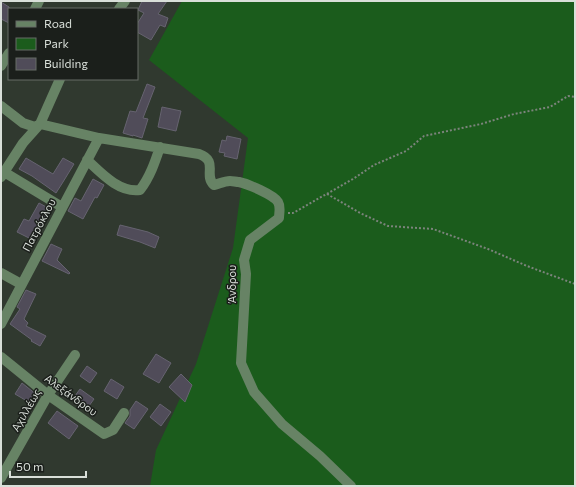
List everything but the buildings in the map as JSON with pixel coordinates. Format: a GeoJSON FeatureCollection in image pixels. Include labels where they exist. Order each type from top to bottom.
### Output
{"type":"FeatureCollection","features":[{"type":"Feature","properties":{"kind":"street"},"geometry":{"type":"LineString","coordinates":[[1,66],[8,55]]}},
{"type":"Feature","properties":{"kind":"street"},"geometry":{"type":"LineString","coordinates":[[60,80],[40,124],[23,143],[3,174],[62,207]]}},
{"type":"Feature","properties":{"kind":"street"},"geometry":{"type":"LineString","coordinates":[[1,106],[23,123],[35,127],[40,124],[99,138],[160,147],[205,156],[210,165],[210,177],[212,183],[216,185],[223,182],[239,182],[269,194],[279,203],[279,218]]}},
{"type":"Feature","properties":{"kind":"street","name":"Πατρόκλου"},"geometry":{"type":"LineString","coordinates":[[1,324],[99,138]]}},
{"type":"Feature","properties":{"kind":"street"},"geometry":{"type":"LineString","coordinates":[[87,160],[107,178],[121,187],[133,191],[140,190],[146,182],[156,162],[160,147]]}},
{"type":"Feature","properties":{"kind":"street","name":"Άνδρου"},"geometry":{"type":"LineString","coordinates":[[279,218],[250,240],[244,260],[246,274],[241,363],[254,392],[282,424],[320,456],[351,486]]}},
{"type":"Feature","properties":{"kind":"street"},"geometry":{"type":"LineString","coordinates":[[1,273],[21,284]]}},
{"type":"Feature","properties":{"kind":"street","name":"Αχιλλέως"},"geometry":{"type":"LineString","coordinates":[[1,478],[48,395],[76,355]]}},
{"type":"Feature","properties":{"kind":"street","name":"Αλεξάνδρου"},"geometry":{"type":"LineString","coordinates":[[1,357],[48,395],[104,434],[114,430],[124,414]]}},
{"type":"Feature","properties":{"kind":"path"},"geometry":{"type":"LineString","coordinates":[[279,218],[288,213],[293,213],[374,165],[406,151],[424,136],[481,124],[514,114],[550,107],[568,96],[575,97]]}},
{"type":"Feature","properties":{"kind":"path"},"geometry":{"type":"LineString","coordinates":[[327,194],[360,213],[388,226],[433,229],[575,284]]}},
{"type":"Feature","properties":{"kind":"green space"},"geometry":{"type":"Polygon","coordinates":[[[182,1],[575,1],[575,486],[150,486],[156,450],[196,364],[233,248],[248,138],[149,60],[182,1]]]}}]}
